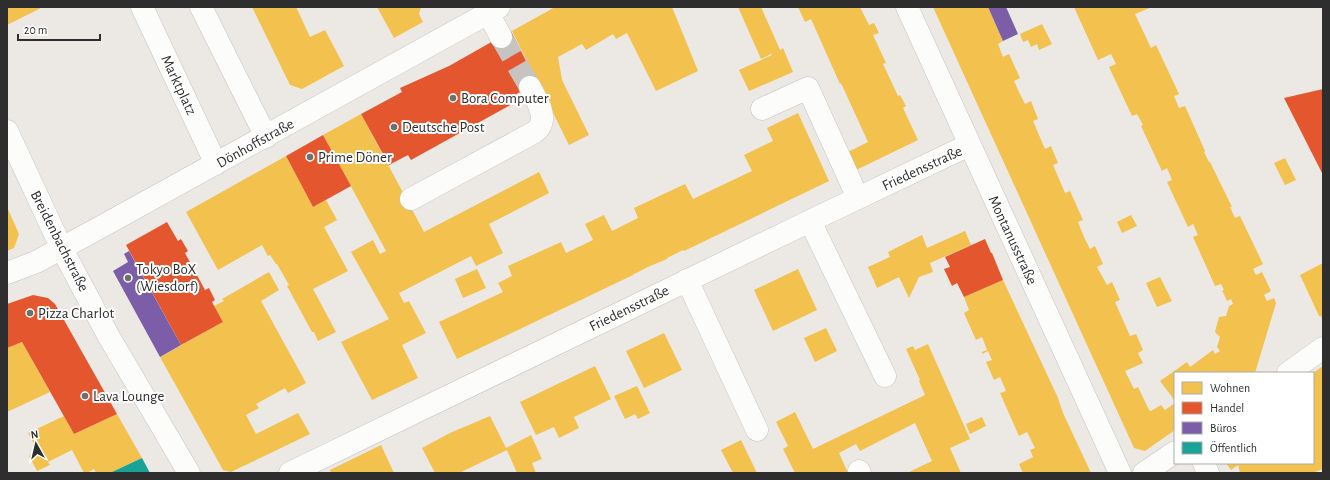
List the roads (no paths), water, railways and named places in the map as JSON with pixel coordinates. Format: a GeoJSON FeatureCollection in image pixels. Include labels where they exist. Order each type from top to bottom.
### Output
{"type":"FeatureCollection","features":[{"type":"Feature","properties":{"kind":"street","name":"Marktplatz"},"geometry":{"type":"LineString","coordinates":[[142,7],[216,164]]}},
{"type":"Feature","properties":{"kind":"street"},"geometry":{"type":"LineString","coordinates":[[201,7],[266,137]]}},
{"type":"Feature","properties":{"kind":"street","name":"Montanusstraße"},"geometry":{"type":"LineString","coordinates":[[907,7],[1120,473]]}},
{"type":"Feature","properties":{"kind":"street","name":"Dönhoffstraße"},"geometry":{"type":"LineString","coordinates":[[7,273],[36,262],[62,249],[266,137],[493,9]]}},
{"type":"Feature","properties":{"kind":"street"},"geometry":{"type":"LineString","coordinates":[[493,9],[501,37]]}},
{"type":"Feature","properties":{"kind":"street"},"geometry":{"type":"LineString","coordinates":[[411,199],[533,133],[540,127],[542,121],[539,104],[530,87]]}},
{"type":"Feature","properties":{"kind":"street"},"geometry":{"type":"LineString","coordinates":[[762,109],[808,88],[858,198]]}},
{"type":"Feature","properties":{"kind":"street","name":"Breidenbachstraße"},"geometry":{"type":"LineString","coordinates":[[7,131],[62,249],[113,344],[189,473]]}},
{"type":"Feature","properties":{"kind":"street","name":"Friedensstraße"},"geometry":{"type":"LineString","coordinates":[[290,473],[969,145]]}},
{"type":"Feature","properties":{"kind":"street"},"geometry":{"type":"LineString","coordinates":[[810,221],[885,376]]}},
{"type":"Feature","properties":{"kind":"street"},"geometry":{"type":"LineString","coordinates":[[687,280],[757,430]]}},
{"type":"Feature","properties":{"kind":"street"},"geometry":{"type":"LineString","coordinates":[[1289,372],[1323,348]]}},
{"type":"Feature","properties":{"kind":"street"},"geometry":{"type":"LineString","coordinates":[[1144,473],[1174,453]]}},
{"type":"Feature","properties":{"kind":"tunnel"},"geometry":{"type":"LineString","coordinates":[[501,37],[530,87]]}},
{"type":"Feature","properties":{"kind":"place","name":"Bora Computer"},"geometry":{"type":"Point","coordinates":[453,98]}},
{"type":"Feature","properties":{"kind":"place","name":"Deutsche Post"},"geometry":{"type":"Point","coordinates":[394,127]}},
{"type":"Feature","properties":{"kind":"place","name":"Prime Döner"},"geometry":{"type":"Point","coordinates":[310,157]}},
{"type":"Feature","properties":{"kind":"place","name":"Tokyo BoX (Wiesdorf)"},"geometry":{"type":"Point","coordinates":[128,278]}},
{"type":"Feature","properties":{"kind":"place","name":"Pizza Charlot"},"geometry":{"type":"Point","coordinates":[30,313]}},
{"type":"Feature","properties":{"kind":"place","name":"Lava Lounge"},"geometry":{"type":"Point","coordinates":[85,396]}}]}
